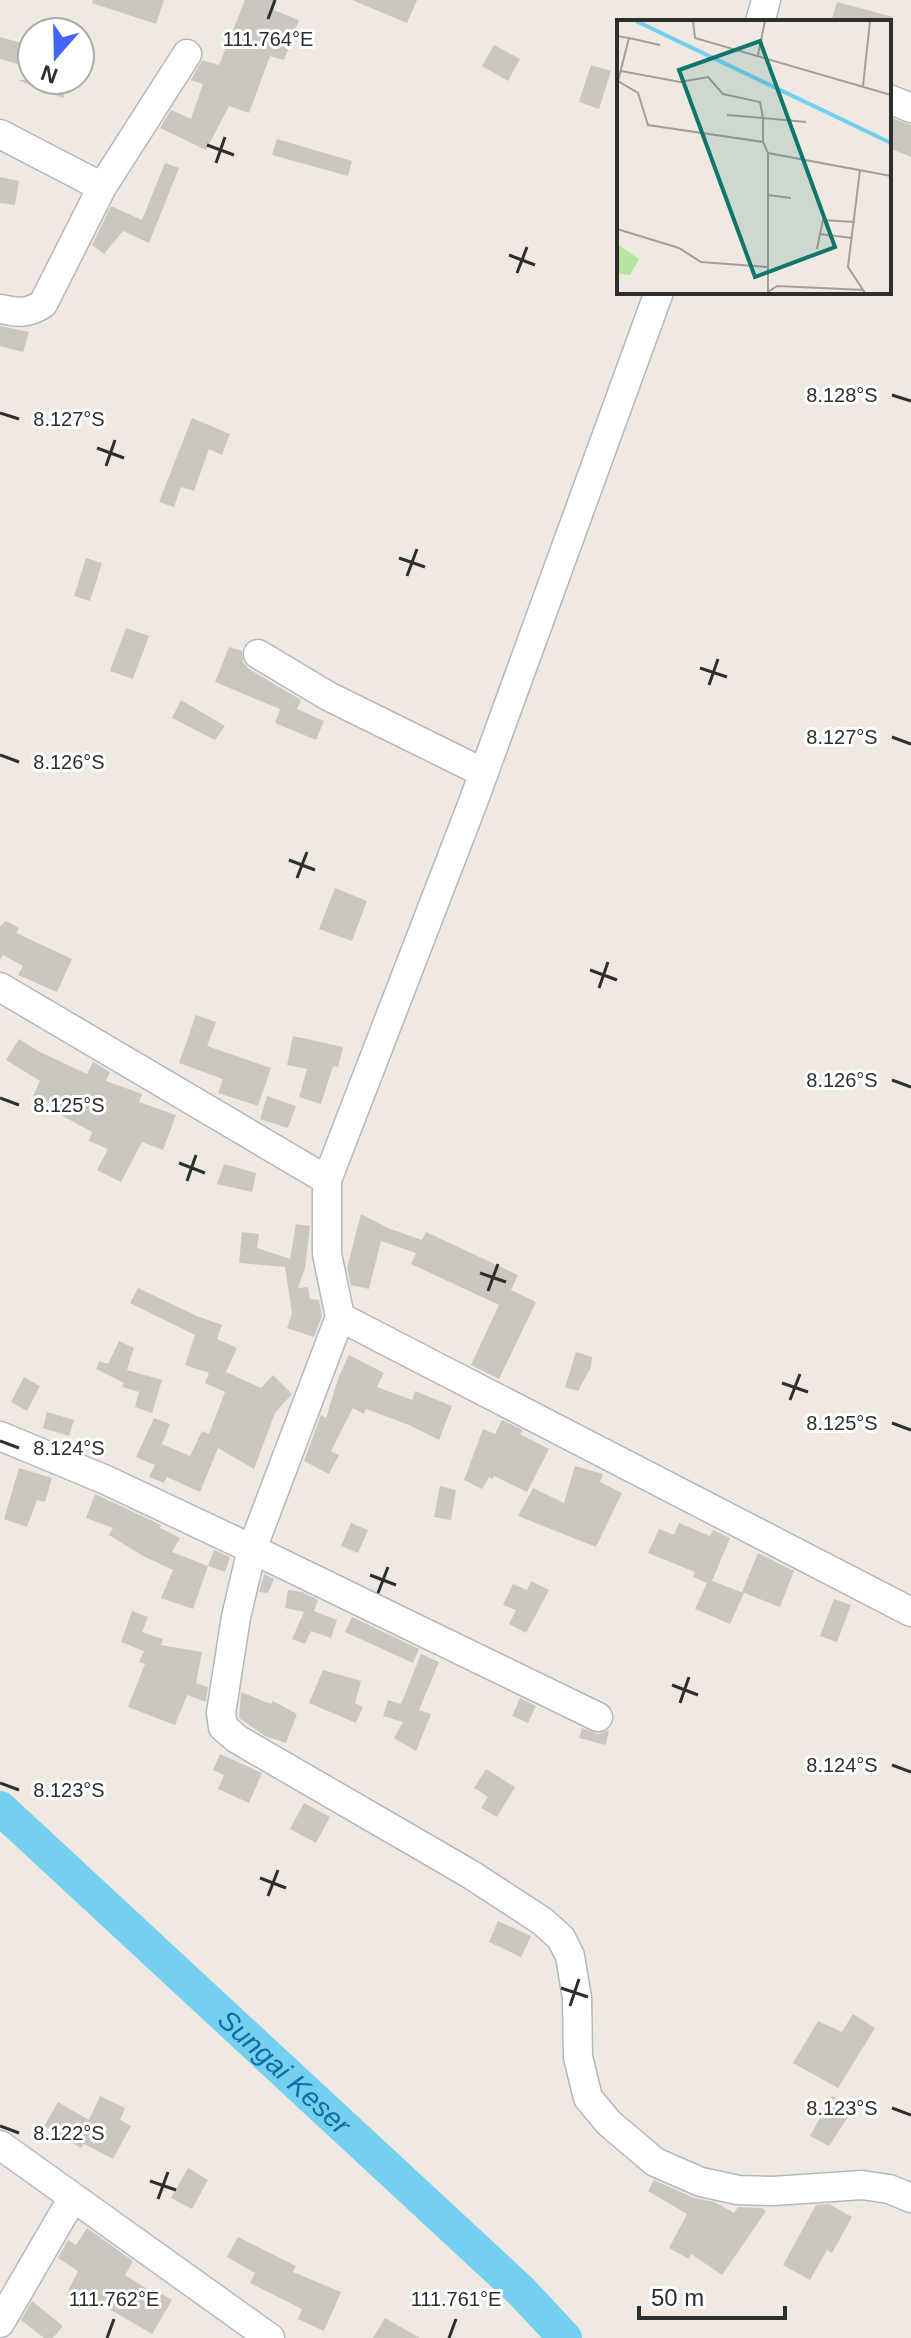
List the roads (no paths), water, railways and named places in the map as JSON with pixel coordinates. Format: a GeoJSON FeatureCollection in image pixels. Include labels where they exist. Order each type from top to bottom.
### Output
{"type":"FeatureCollection","features":[{"type":"Feature","properties":{"kind":"street"},"geometry":{"type":"LineString","coordinates":[[761,20],[766,0]]}},
{"type":"Feature","properties":{"kind":"street"},"geometry":{"type":"LineString","coordinates":[[0,309],[21,313],[43,304],[102,187],[187,54]]}},
{"type":"Feature","properties":{"kind":"street"},"geometry":{"type":"LineString","coordinates":[[891,100],[911,108]]}},
{"type":"Feature","properties":{"kind":"street"},"geometry":{"type":"LineString","coordinates":[[0,134],[102,187]]}},
{"type":"Feature","properties":{"kind":"street"},"geometry":{"type":"LineString","coordinates":[[658,294],[484,773],[327,1180],[327,1254],[340,1317],[252,1549],[236,1617],[221,1713],[223,1727],[237,1739],[470,1874],[542,1921],[561,1938],[573,1970],[578,2057],[588,2098],[609,2123],[655,2162],[701,2182],[738,2190],[773,2191],[862,2185],[889,2189],[911,2198]]}},
{"type":"Feature","properties":{"kind":"street"},"geometry":{"type":"LineString","coordinates":[[258,654],[370,717],[484,773]]}},
{"type":"Feature","properties":{"kind":"street"},"geometry":{"type":"LineString","coordinates":[[0,987],[327,1180]]}},
{"type":"Feature","properties":{"kind":"street"},"geometry":{"type":"LineString","coordinates":[[340,1317],[911,1612]]}},
{"type":"Feature","properties":{"kind":"street"},"geometry":{"type":"LineString","coordinates":[[0,1436],[106,1480],[598,1717]]}},
{"type":"Feature","properties":{"kind":"street"},"geometry":{"type":"LineString","coordinates":[[0,2145],[270,2338]]}},
{"type":"Feature","properties":{"kind":"street"},"geometry":{"type":"LineString","coordinates":[[0,2323],[72,2199]]}},
{"type":"Feature","properties":{"kind":"waterway","name":"Sungai Keser"},"geometry":{"type":"LineString","coordinates":[[0,1808],[521,2291],[565,2338]]}}]}
